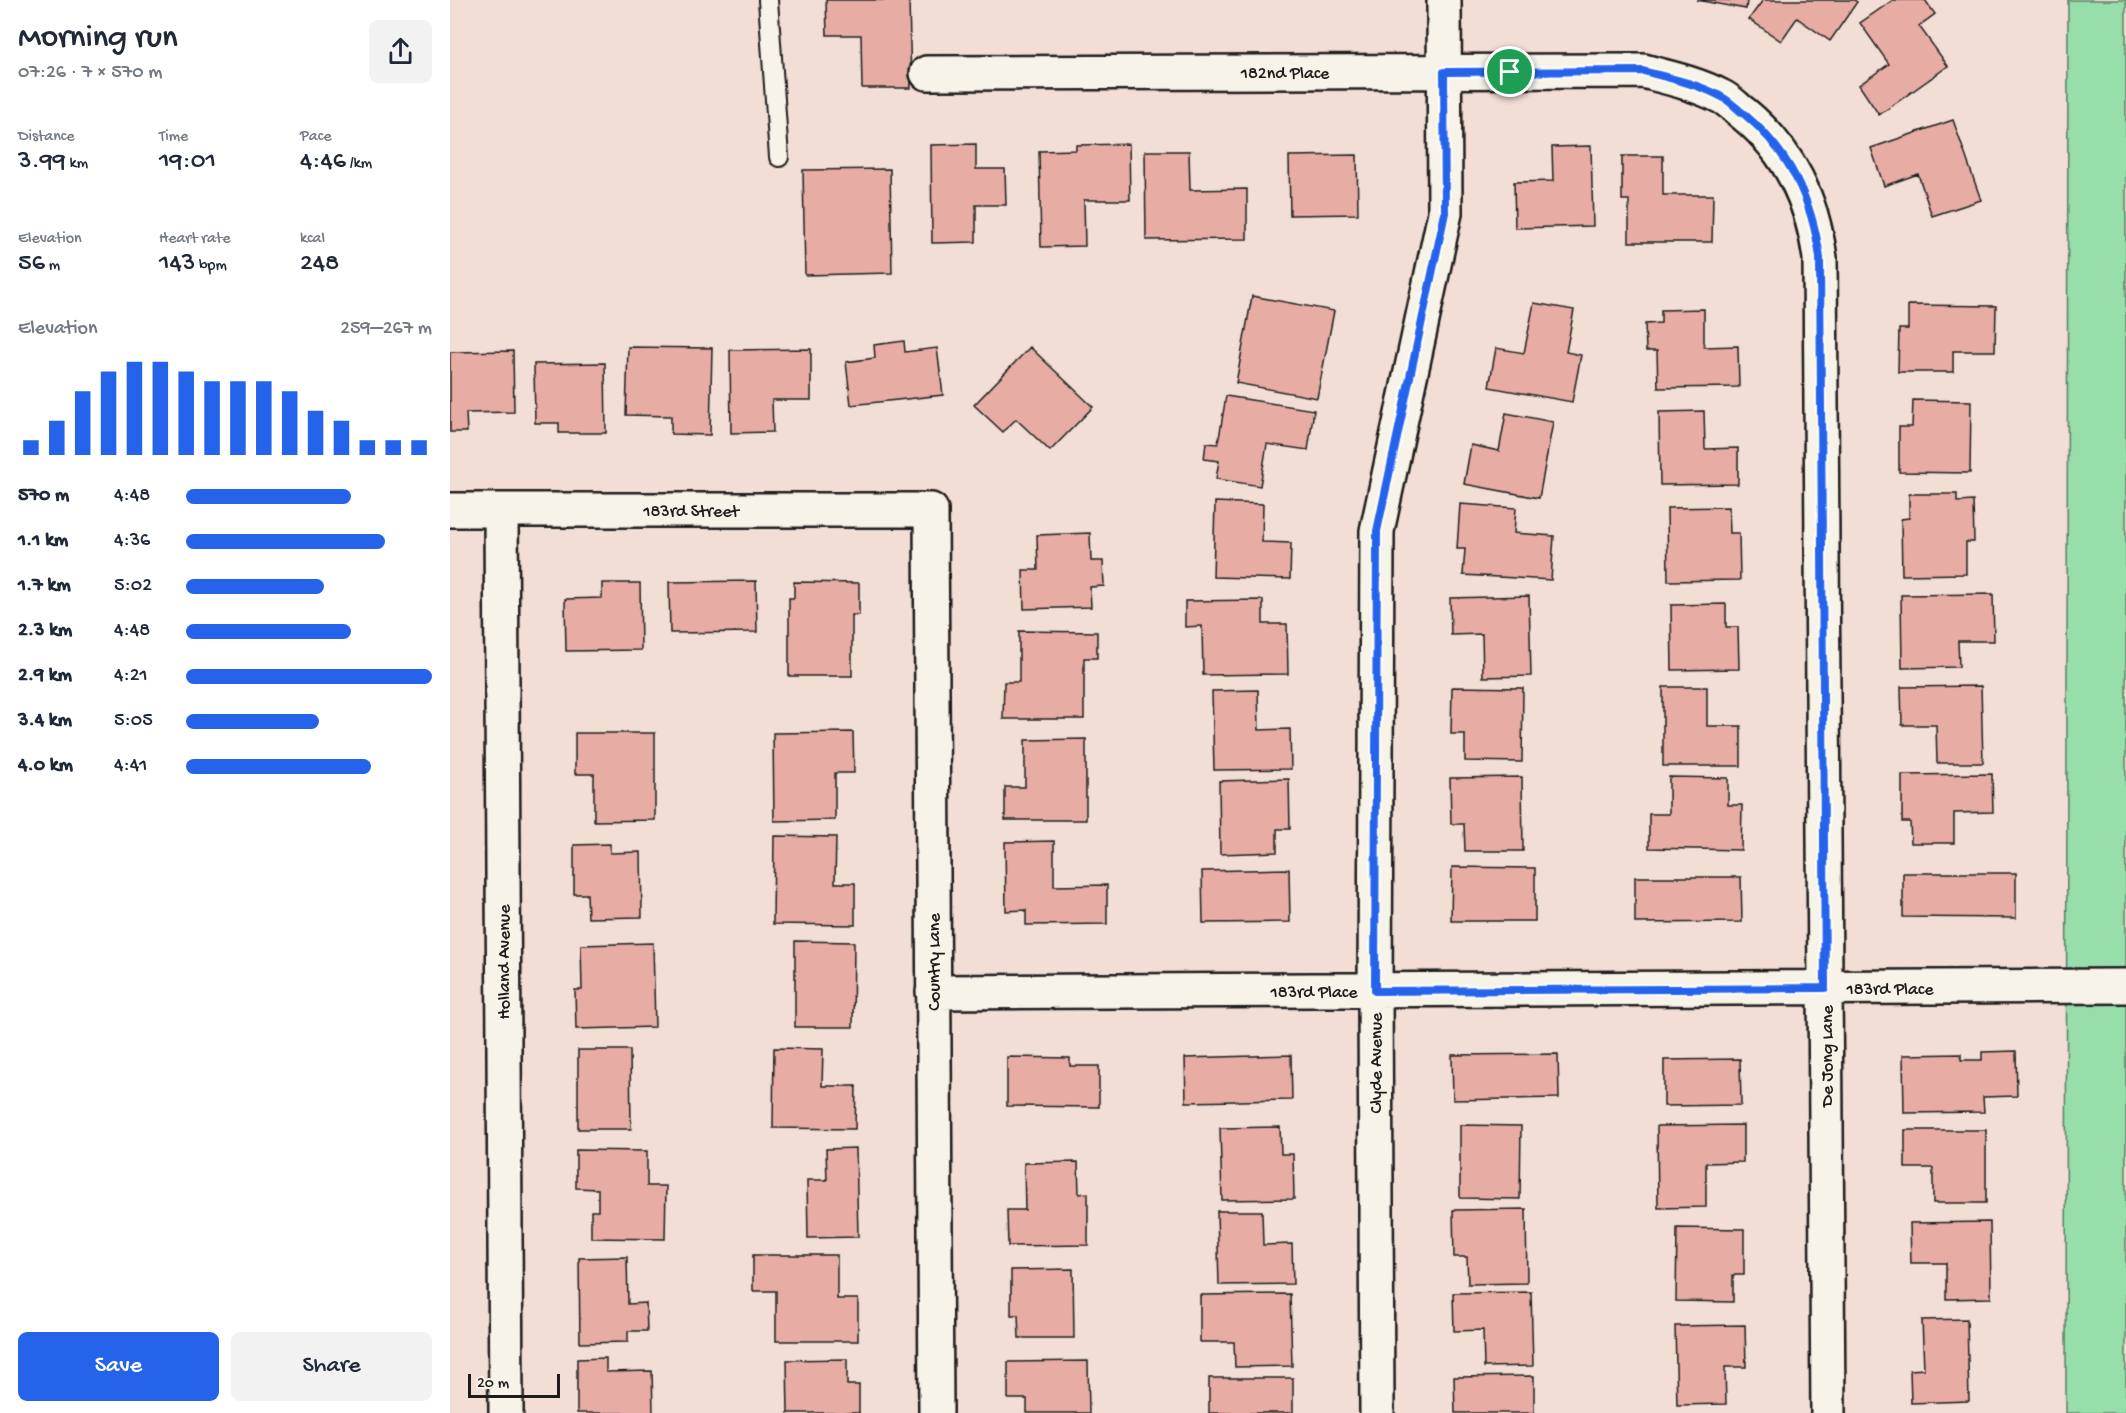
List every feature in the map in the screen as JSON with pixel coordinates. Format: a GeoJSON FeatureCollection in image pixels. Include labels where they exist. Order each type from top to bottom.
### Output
{"type":"FeatureCollection","features":[{"type":"Feature","properties":{"kind":"street","name":"Clyde Avenue"},"geometry":{"type":"LineString","coordinates":[[1377,1413],[1375,991],[1377,531],[1445,213],[1444,0]]}},
{"type":"Feature","properties":{"kind":"street","name":"182nd Place"},"geometry":{"type":"LineString","coordinates":[[927,73],[1643,71]]}},
{"type":"Feature","properties":{"kind":"street","name":"De Jong Lane"},"geometry":{"type":"LineString","coordinates":[[1643,71],[1686,82],[1724,98],[1757,125],[1784,156],[1804,193],[1816,225],[1820,270],[1828,1413]]}},
{"type":"Feature","properties":{"kind":"street","name":"183rd Street"},"geometry":{"type":"LineString","coordinates":[[450,510],[931,510]]}},
{"type":"Feature","properties":{"kind":"street","name":"Holland Avenue"},"geometry":{"type":"LineString","coordinates":[[501,510],[506,1413]]}},
{"type":"Feature","properties":{"kind":"street","name":"Country Lane"},"geometry":{"type":"LineString","coordinates":[[931,510],[936,1413]]}},
{"type":"Feature","properties":{"kind":"street","name":"183rd Place"},"geometry":{"type":"LineString","coordinates":[[933,992],[2126,986]]}},
{"type":"Feature","properties":{"kind":"lane"},"geometry":{"type":"LineString","coordinates":[[768,0],[779,157]]}},
{"type":"Feature","properties":{"kind":"green space"},"geometry":{"type":"Polygon","coordinates":[[[2068,0],[2126,0],[2126,1413],[2066,1413],[2068,0]]]}},
{"type":"Feature","properties":{"kind":"building"},"geometry":{"type":"Polygon","coordinates":[[[826,0],[909,0],[911,88],[862,88],[861,35],[827,35],[826,0]]]}},
{"type":"Feature","properties":{"kind":"building"},"geometry":{"type":"Polygon","coordinates":[[[1697,0],[1747,0],[1746,9],[1697,0]]]}},
{"type":"Feature","properties":{"kind":"building"},"geometry":{"type":"Polygon","coordinates":[[[1763,0],[1854,0],[1857,2],[1830,41],[1797,18],[1781,41],[1749,19],[1763,0]]]}},
{"type":"Feature","properties":{"kind":"building"},"geometry":{"type":"Polygon","coordinates":[[[1893,0],[1925,0],[1935,14],[1919,26],[1948,66],[1879,115],[1859,85],[1889,64],[1860,23],[1893,0]]]}},
{"type":"Feature","properties":{"kind":"building"},"geometry":{"type":"Polygon","coordinates":[[[1953,120],[1981,200],[1932,216],[1918,174],[1884,186],[1871,148],[1953,120]]]}},
{"type":"Feature","properties":{"kind":"building"},"geometry":{"type":"Polygon","coordinates":[[[976,144],[976,169],[1005,169],[1006,205],[976,205],[976,242],[932,243],[931,145],[976,144]]]}},
{"type":"Feature","properties":{"kind":"building"},"geometry":{"type":"Polygon","coordinates":[[[1129,144],[1130,200],[1084,200],[1085,246],[1041,247],[1039,151],[1076,150],[1076,145],[1129,144]]]}},
{"type":"Feature","properties":{"kind":"building"},"geometry":{"type":"Polygon","coordinates":[[[1591,146],[1593,226],[1515,228],[1514,182],[1553,181],[1552,147],[1591,146]]]}},
{"type":"Feature","properties":{"kind":"building"},"geometry":{"type":"Polygon","coordinates":[[[1145,151],[1189,151],[1190,190],[1247,189],[1247,239],[1146,240],[1145,151]]]}},
{"type":"Feature","properties":{"kind":"building"},"geometry":{"type":"Polygon","coordinates":[[[1357,155],[1358,214],[1290,215],[1289,156],[1357,155]]]}},
{"type":"Feature","properties":{"kind":"building"},"geometry":{"type":"Polygon","coordinates":[[[1622,156],[1663,156],[1663,195],[1713,195],[1712,242],[1629,242],[1629,200],[1622,200],[1622,156]]]}},
{"type":"Feature","properties":{"kind":"building"},"geometry":{"type":"Polygon","coordinates":[[[890,169],[892,273],[805,275],[803,170],[890,169]]]}},
{"type":"Feature","properties":{"kind":"building"},"geometry":{"type":"Polygon","coordinates":[[[1252,296],[1334,311],[1317,398],[1236,383],[1252,296]]]}},
{"type":"Feature","properties":{"kind":"building"},"geometry":{"type":"Polygon","coordinates":[[[1534,303],[1574,310],[1566,352],[1581,355],[1572,402],[1489,387],[1496,348],[1524,353],[1534,303]]]}},
{"type":"Feature","properties":{"kind":"building"},"geometry":{"type":"Polygon","coordinates":[[[1908,305],[1996,306],[1995,351],[1953,351],[1953,372],[1898,372],[1899,329],[1908,329],[1908,305]]]}},
{"type":"Feature","properties":{"kind":"building"},"geometry":{"type":"Polygon","coordinates":[[[1704,309],[1704,347],[1738,346],[1739,387],[1658,388],[1657,351],[1646,351],[1645,324],[1661,323],[1661,310],[1704,309]]]}},
{"type":"Feature","properties":{"kind":"building"},"geometry":{"type":"Polygon","coordinates":[[[904,341],[905,352],[937,348],[943,395],[851,405],[846,362],[875,358],[874,345],[904,341]]]}},
{"type":"Feature","properties":{"kind":"building"},"geometry":{"type":"Polygon","coordinates":[[[628,347],[712,348],[710,435],[671,434],[671,416],[626,415],[628,347]]]}},
{"type":"Feature","properties":{"kind":"building"},"geometry":{"type":"Polygon","coordinates":[[[1030,347],[1093,407],[1050,451],[1016,419],[1003,432],[974,405],[1030,347]]]}},
{"type":"Feature","properties":{"kind":"building"},"geometry":{"type":"Polygon","coordinates":[[[811,349],[811,400],[772,400],[773,432],[731,433],[730,350],[811,349]]]}},
{"type":"Feature","properties":{"kind":"building"},"geometry":{"type":"Polygon","coordinates":[[[513,351],[514,412],[466,413],[467,432],[450,432],[450,352],[513,351]]]}},
{"type":"Feature","properties":{"kind":"building"},"geometry":{"type":"Polygon","coordinates":[[[605,363],[606,433],[559,433],[559,423],[535,423],[534,364],[605,363]]]}},
{"type":"Feature","properties":{"kind":"building"},"geometry":{"type":"Polygon","coordinates":[[[1226,396],[1314,410],[1308,450],[1267,444],[1260,486],[1216,479],[1219,461],[1204,459],[1206,443],[1218,444],[1226,396]]]}},
{"type":"Feature","properties":{"kind":"building"},"geometry":{"type":"Polygon","coordinates":[[[1913,400],[1971,401],[1970,473],[1899,472],[1899,427],[1912,427],[1913,400]]]}},
{"type":"Feature","properties":{"kind":"building"},"geometry":{"type":"Polygon","coordinates":[[[1704,411],[1705,449],[1738,448],[1738,484],[1660,485],[1659,412],[1704,411]]]}},
{"type":"Feature","properties":{"kind":"building"},"geometry":{"type":"Polygon","coordinates":[[[1506,413],[1553,422],[1539,498],[1464,484],[1471,445],[1499,451],[1506,413]]]}},
{"type":"Feature","properties":{"kind":"building"},"geometry":{"type":"Polygon","coordinates":[[[1909,494],[1957,494],[1957,502],[1973,501],[1974,542],[1966,542],[1966,574],[1902,575],[1901,519],[1909,518],[1909,494]]]}},
{"type":"Feature","properties":{"kind":"building"},"geometry":{"type":"Polygon","coordinates":[[[1215,502],[1263,504],[1262,542],[1291,543],[1290,579],[1213,577],[1215,502]]]}},
{"type":"Feature","properties":{"kind":"building"},"geometry":{"type":"Polygon","coordinates":[[[1460,504],[1516,508],[1514,533],[1554,536],[1551,580],[1463,575],[1465,549],[1457,549],[1460,504]]]}},
{"type":"Feature","properties":{"kind":"building"},"geometry":{"type":"Polygon","coordinates":[[[1729,507],[1730,533],[1739,533],[1740,580],[1668,581],[1667,508],[1729,507]]]}},
{"type":"Feature","properties":{"kind":"building"},"geometry":{"type":"Polygon","coordinates":[[[1090,533],[1091,561],[1103,561],[1104,586],[1090,587],[1091,607],[1024,609],[1023,570],[1038,570],[1037,535],[1090,533]]]}},
{"type":"Feature","properties":{"kind":"building"},"geometry":{"type":"Polygon","coordinates":[[[756,581],[757,632],[670,633],[669,582],[756,581]]]}},
{"type":"Feature","properties":{"kind":"building"},"geometry":{"type":"Polygon","coordinates":[[[794,582],[859,583],[859,615],[852,615],[852,676],[789,676],[789,598],[794,598],[794,582]]]}},
{"type":"Feature","properties":{"kind":"building"},"geometry":{"type":"Polygon","coordinates":[[[602,583],[640,583],[641,650],[566,651],[565,599],[602,598],[602,583]]]}},
{"type":"Feature","properties":{"kind":"building"},"geometry":{"type":"Polygon","coordinates":[[[1993,594],[1994,641],[1958,641],[1959,667],[1902,668],[1901,595],[1993,594]]]}},
{"type":"Feature","properties":{"kind":"building"},"geometry":{"type":"Polygon","coordinates":[[[1529,596],[1531,676],[1483,677],[1482,634],[1451,635],[1450,598],[1529,596]]]}},
{"type":"Feature","properties":{"kind":"building"},"geometry":{"type":"Polygon","coordinates":[[[1263,600],[1263,624],[1287,624],[1288,674],[1203,675],[1202,626],[1185,627],[1185,601],[1263,600]]]}},
{"type":"Feature","properties":{"kind":"building"},"geometry":{"type":"Polygon","coordinates":[[[1726,604],[1726,627],[1738,627],[1739,669],[1672,670],[1671,605],[1726,604]]]}},
{"type":"Feature","properties":{"kind":"building"},"geometry":{"type":"Polygon","coordinates":[[[1019,631],[1097,632],[1097,658],[1084,658],[1084,719],[1003,719],[1004,682],[1019,682],[1019,631]]]}},
{"type":"Feature","properties":{"kind":"building"},"geometry":{"type":"Polygon","coordinates":[[[1981,686],[1983,763],[1937,763],[1936,725],[1902,725],[1901,687],[1981,686]]]}},
{"type":"Feature","properties":{"kind":"building"},"geometry":{"type":"Polygon","coordinates":[[[1452,687],[1523,688],[1522,762],[1465,761],[1465,734],[1451,734],[1452,687]]]}},
{"type":"Feature","properties":{"kind":"building"},"geometry":{"type":"Polygon","coordinates":[[[1663,687],[1707,687],[1707,726],[1741,726],[1741,766],[1663,766],[1663,687]]]}},
{"type":"Feature","properties":{"kind":"building"},"geometry":{"type":"Polygon","coordinates":[[[1258,690],[1259,730],[1290,729],[1291,769],[1214,770],[1212,691],[1258,690]]]}},
{"type":"Feature","properties":{"kind":"building"},"geometry":{"type":"Polygon","coordinates":[[[853,732],[854,773],[835,773],[835,820],[774,821],[773,733],[853,732]]]}},
{"type":"Feature","properties":{"kind":"building"},"geometry":{"type":"Polygon","coordinates":[[[575,733],[655,733],[655,820],[594,821],[594,774],[575,774],[575,733]]]}},
{"type":"Feature","properties":{"kind":"building"},"geometry":{"type":"Polygon","coordinates":[[[1086,739],[1086,820],[1005,820],[1005,787],[1025,787],[1025,740],[1086,739]]]}},
{"type":"Feature","properties":{"kind":"building"},"geometry":{"type":"Polygon","coordinates":[[[1992,774],[1993,812],[1954,813],[1954,843],[1911,843],[1910,822],[1902,822],[1902,775],[1992,774]]]}},
{"type":"Feature","properties":{"kind":"building"},"geometry":{"type":"Polygon","coordinates":[[[1522,777],[1523,851],[1465,851],[1464,824],[1451,824],[1450,778],[1522,777]]]}},
{"type":"Feature","properties":{"kind":"building"},"geometry":{"type":"Polygon","coordinates":[[[1669,777],[1728,778],[1728,805],[1742,805],[1741,850],[1649,848],[1649,814],[1669,814],[1669,777]]]}},
{"type":"Feature","properties":{"kind":"building"},"geometry":{"type":"Polygon","coordinates":[[[1289,779],[1290,829],[1277,829],[1277,852],[1220,854],[1219,781],[1289,779]]]}},
{"type":"Feature","properties":{"kind":"building"},"geometry":{"type":"Polygon","coordinates":[[[774,836],[836,837],[835,883],[855,883],[855,925],[773,924],[774,836]]]}},
{"type":"Feature","properties":{"kind":"building"},"geometry":{"type":"Polygon","coordinates":[[[1054,841],[1054,886],[1107,885],[1107,924],[1026,925],[1026,910],[1006,911],[1005,842],[1054,841]]]}},
{"type":"Feature","properties":{"kind":"building"},"geometry":{"type":"Polygon","coordinates":[[[610,844],[610,853],[641,852],[642,917],[588,918],[587,894],[574,894],[574,845],[610,844]]]}},
{"type":"Feature","properties":{"kind":"building"},"geometry":{"type":"Polygon","coordinates":[[[1452,867],[1535,868],[1535,921],[1451,921],[1452,867]]]}},
{"type":"Feature","properties":{"kind":"building"},"geometry":{"type":"Polygon","coordinates":[[[1289,869],[1290,922],[1203,923],[1202,871],[1289,869]]]}},
{"type":"Feature","properties":{"kind":"building"},"geometry":{"type":"Polygon","coordinates":[[[1903,873],[2016,873],[2016,918],[1903,917],[1903,873]]]}},
{"type":"Feature","properties":{"kind":"building"},"geometry":{"type":"Polygon","coordinates":[[[1635,877],[1741,877],[1742,922],[1635,923],[1635,877]]]}},
{"type":"Feature","properties":{"kind":"building"},"geometry":{"type":"Polygon","coordinates":[[[795,941],[854,942],[853,1027],[795,1027],[795,941]]]}},
{"type":"Feature","properties":{"kind":"building"},"geometry":{"type":"Polygon","coordinates":[[[653,943],[655,1027],[576,1029],[575,990],[582,990],[581,945],[653,943]]]}},
{"type":"Feature","properties":{"kind":"building"},"geometry":{"type":"Polygon","coordinates":[[[774,1048],[823,1049],[822,1086],[856,1086],[855,1129],[773,1128],[774,1048]]]}},
{"type":"Feature","properties":{"kind":"building"},"geometry":{"type":"Polygon","coordinates":[[[578,1050],[630,1050],[631,1129],[578,1129],[578,1050]]]}},
{"type":"Feature","properties":{"kind":"building"},"geometry":{"type":"Polygon","coordinates":[[[2016,1051],[2017,1096],[1983,1097],[1984,1112],[1904,1113],[1903,1055],[1961,1054],[1961,1060],[1982,1060],[1982,1052],[2016,1051]]]}},
{"type":"Feature","properties":{"kind":"building"},"geometry":{"type":"Polygon","coordinates":[[[1558,1054],[1559,1098],[1453,1100],[1452,1055],[1558,1054]]]}},
{"type":"Feature","properties":{"kind":"building"},"geometry":{"type":"Polygon","coordinates":[[[1291,1055],[1292,1100],[1186,1102],[1185,1058],[1291,1055]]]}},
{"type":"Feature","properties":{"kind":"building"},"geometry":{"type":"Polygon","coordinates":[[[1007,1057],[1070,1058],[1070,1066],[1099,1066],[1099,1107],[1007,1106],[1007,1057]]]}},
{"type":"Feature","properties":{"kind":"building"},"geometry":{"type":"Polygon","coordinates":[[[1740,1059],[1741,1105],[1664,1106],[1664,1060],[1740,1059]]]}},
{"type":"Feature","properties":{"kind":"building"},"geometry":{"type":"Polygon","coordinates":[[[1460,1125],[1521,1126],[1520,1199],[1460,1198],[1460,1125]]]}},
{"type":"Feature","properties":{"kind":"building"},"geometry":{"type":"Polygon","coordinates":[[[1743,1125],[1743,1162],[1706,1163],[1706,1207],[1658,1208],[1657,1126],[1743,1125]]]}},
{"type":"Feature","properties":{"kind":"building"},"geometry":{"type":"Polygon","coordinates":[[[1280,1127],[1281,1154],[1293,1154],[1294,1199],[1222,1200],[1220,1128],[1280,1127]]]}},
{"type":"Feature","properties":{"kind":"building"},"geometry":{"type":"Polygon","coordinates":[[[1905,1130],[1986,1130],[1986,1203],[1933,1203],[1933,1168],[1905,1168],[1905,1130]]]}},
{"type":"Feature","properties":{"kind":"building"},"geometry":{"type":"Polygon","coordinates":[[[856,1148],[858,1237],[808,1238],[807,1180],[827,1180],[826,1149],[856,1148]]]}},
{"type":"Feature","properties":{"kind":"building"},"geometry":{"type":"Polygon","coordinates":[[[576,1150],[647,1151],[647,1186],[666,1186],[665,1239],[591,1238],[591,1211],[598,1211],[598,1189],[576,1188],[576,1150]]]}},
{"type":"Feature","properties":{"kind":"building"},"geometry":{"type":"Polygon","coordinates":[[[1078,1162],[1079,1194],[1088,1193],[1088,1245],[1008,1246],[1007,1210],[1025,1210],[1024,1163],[1078,1162]]]}},
{"type":"Feature","properties":{"kind":"building"},"geometry":{"type":"Polygon","coordinates":[[[1526,1209],[1527,1283],[1468,1284],[1467,1257],[1454,1257],[1453,1210],[1526,1209]]]}},
{"type":"Feature","properties":{"kind":"building"},"geometry":{"type":"Polygon","coordinates":[[[1217,1211],[1262,1211],[1263,1245],[1292,1244],[1293,1284],[1219,1285],[1217,1211]]]}},
{"type":"Feature","properties":{"kind":"building"},"geometry":{"type":"Polygon","coordinates":[[[1990,1222],[1991,1298],[1946,1299],[1946,1263],[1911,1263],[1910,1223],[1990,1222]]]}},
{"type":"Feature","properties":{"kind":"building"},"geometry":{"type":"Polygon","coordinates":[[[1677,1228],[1744,1229],[1744,1275],[1733,1275],[1733,1302],[1676,1301],[1677,1228]]]}},
{"type":"Feature","properties":{"kind":"building"},"geometry":{"type":"Polygon","coordinates":[[[753,1255],[837,1255],[837,1299],[858,1299],[858,1341],[776,1341],[776,1291],[753,1291],[753,1255]]]}},
{"type":"Feature","properties":{"kind":"building"},"geometry":{"type":"Polygon","coordinates":[[[627,1257],[628,1304],[646,1303],[647,1331],[628,1331],[628,1342],[580,1343],[579,1258],[627,1257]]]}},
{"type":"Feature","properties":{"kind":"building"},"geometry":{"type":"Polygon","coordinates":[[[1073,1269],[1074,1338],[1019,1338],[1018,1315],[1011,1315],[1011,1270],[1073,1269]]]}},
{"type":"Feature","properties":{"kind":"building"},"geometry":{"type":"Polygon","coordinates":[[[1531,1292],[1533,1366],[1484,1367],[1483,1330],[1454,1331],[1453,1293],[1531,1292]]]}},
{"type":"Feature","properties":{"kind":"building"},"geometry":{"type":"Polygon","coordinates":[[[1290,1294],[1292,1366],[1235,1367],[1234,1342],[1200,1342],[1200,1295],[1290,1294]]]}},
{"type":"Feature","properties":{"kind":"building"},"geometry":{"type":"Polygon","coordinates":[[[1967,1319],[1969,1401],[1911,1403],[1910,1370],[1924,1369],[1922,1320],[1967,1319]]]}},
{"type":"Feature","properties":{"kind":"building"},"geometry":{"type":"Polygon","coordinates":[[[1745,1325],[1746,1367],[1725,1367],[1726,1404],[1677,1405],[1675,1326],[1745,1325]]]}},
{"type":"Feature","properties":{"kind":"building"},"geometry":{"type":"Polygon","coordinates":[[[606,1358],[606,1372],[652,1371],[653,1413],[577,1413],[577,1359],[606,1358]]]}},
{"type":"Feature","properties":{"kind":"building"},"geometry":{"type":"Polygon","coordinates":[[[847,1359],[847,1385],[859,1385],[859,1413],[788,1413],[787,1360],[847,1359]]]}},
{"type":"Feature","properties":{"kind":"building"},"geometry":{"type":"Polygon","coordinates":[[[1088,1361],[1089,1413],[1027,1413],[1027,1399],[1008,1399],[1008,1362],[1088,1361]]]}},
{"type":"Feature","properties":{"kind":"building"},"geometry":{"type":"Polygon","coordinates":[[[1534,1376],[1534,1413],[1455,1413],[1454,1377],[1534,1376]]]}},
{"type":"Feature","properties":{"kind":"building"},"geometry":{"type":"Polygon","coordinates":[[[1209,1378],[1293,1378],[1293,1413],[1209,1413],[1209,1378]]]}},
{"type":"Feature","properties":{"kind":"route"},"geometry":{"type":"LineString","coordinates":[[1643,71],[1686,82],[1724,98],[1757,125],[1784,156],[1804,193],[1816,225],[1820,258],[1825,988],[1375,991],[1377,531],[1445,213],[1444,72],[1510,72],[1643,71]]}}]}
